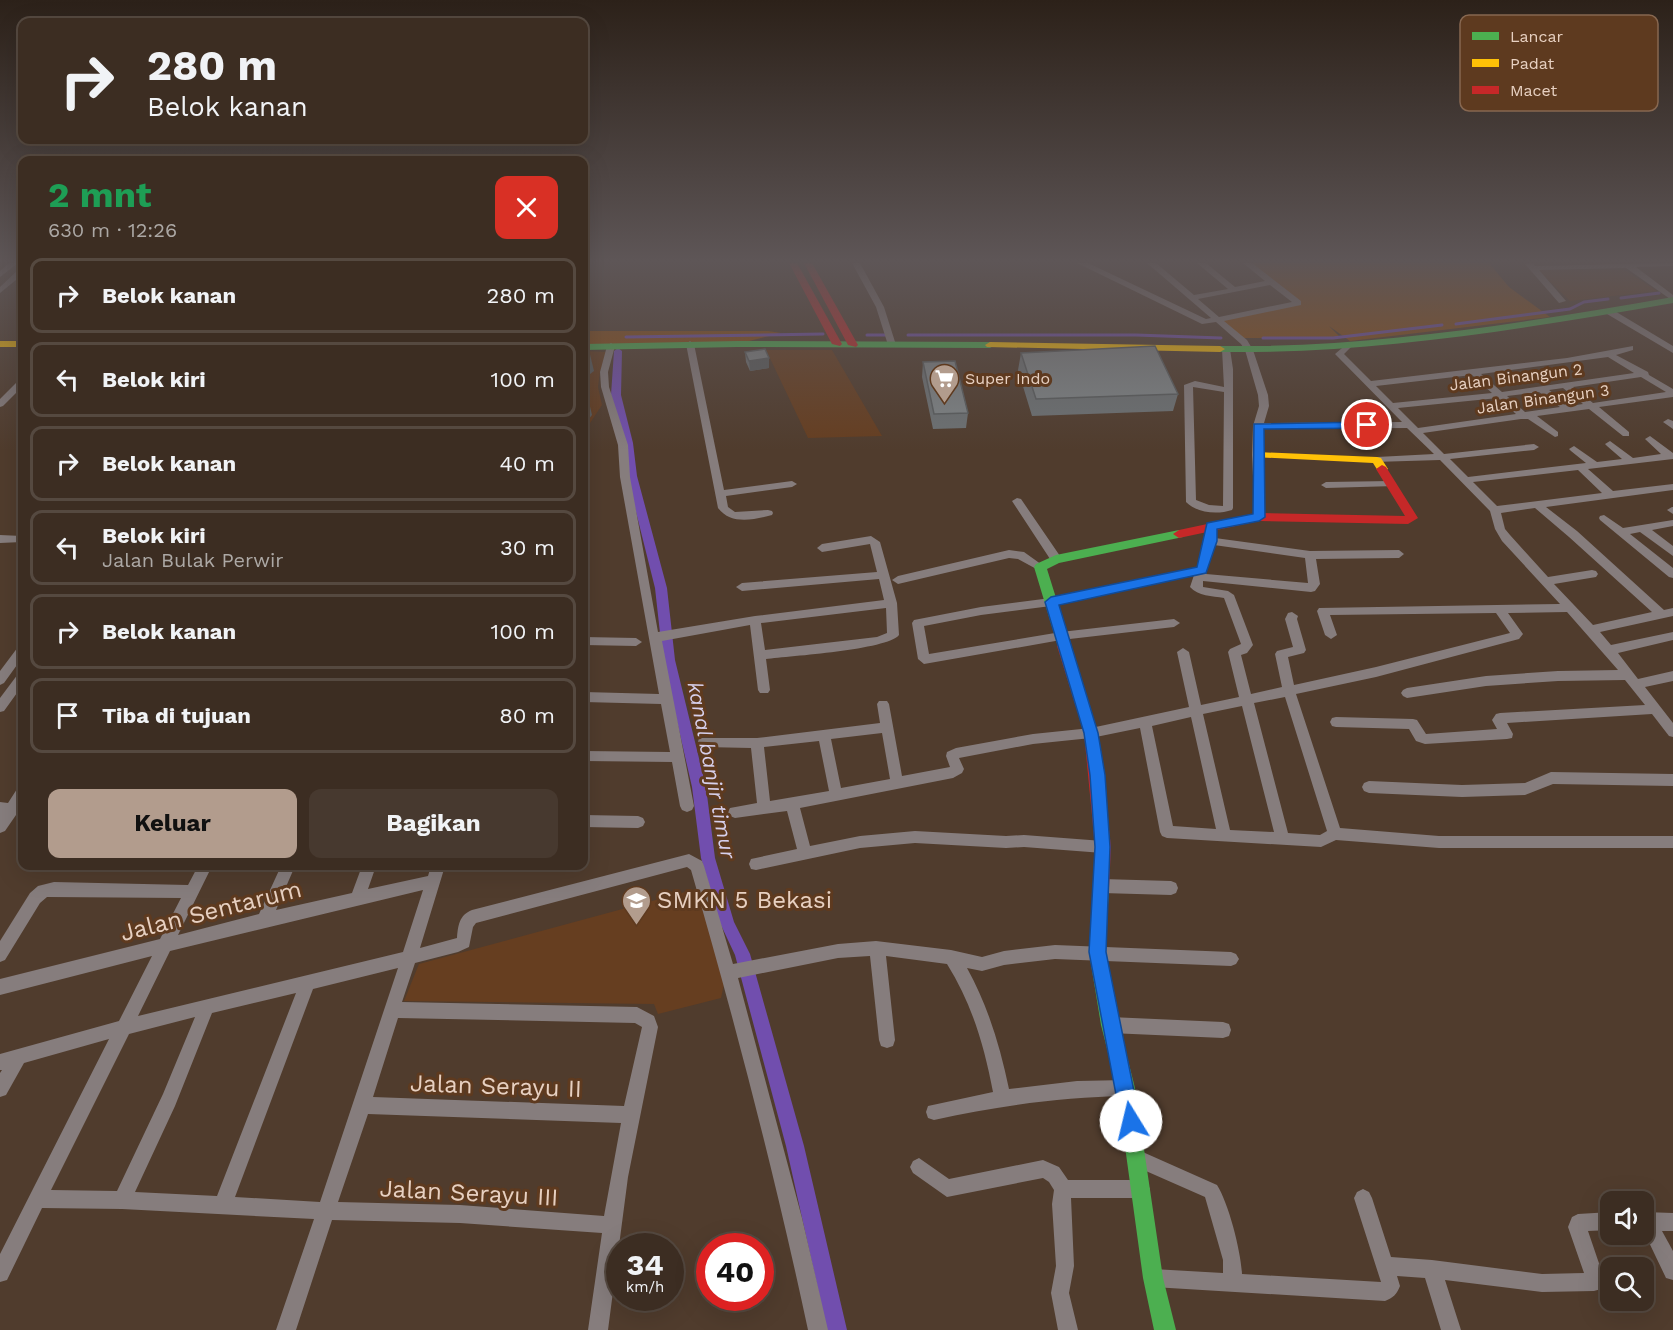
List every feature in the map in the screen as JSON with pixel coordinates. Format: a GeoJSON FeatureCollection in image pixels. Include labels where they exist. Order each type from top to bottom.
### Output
{"type":"FeatureCollection","features":[{"type":"Feature","properties":{"kind":"street"},"geometry":{"type":"LineString","coordinates":[[833,325],[842,339]]}},
{"type":"Feature","properties":{"kind":"street"},"geometry":{"type":"LineString","coordinates":[[836,325],[842,339]]}},
{"type":"Feature","properties":{"kind":"street"},"geometry":{"type":"LineString","coordinates":[[885,325],[892,342]]}},
{"type":"Feature","properties":{"kind":"street"},"geometry":{"type":"LineString","coordinates":[[1219,325],[1227,331],[1238,346],[1263,394],[1262,416],[1258,426],[1257,455],[1259,517]]}},
{"type":"Feature","properties":{"kind":"street"},"geometry":{"type":"LineString","coordinates":[[588,347],[842,339],[892,342],[1160,346],[1349,345],[1524,325]]}},
{"type":"Feature","properties":{"kind":"street"},"geometry":{"type":"LineString","coordinates":[[1632,325],[1673,350]]}},
{"type":"Feature","properties":{"kind":"street"},"geometry":{"type":"LineString","coordinates":[[0,337],[18,337]]}},
{"type":"Feature","properties":{"kind":"street"},"geometry":{"type":"LineString","coordinates":[[0,344],[18,344]]}},
{"type":"Feature","properties":{"kind":"street"},"geometry":{"type":"LineString","coordinates":[[690,344],[720,494],[727,514],[736,517],[768,513]]}},
{"type":"Feature","properties":{"kind":"street"},"geometry":{"type":"LineString","coordinates":[[1349,345],[1339,354],[1495,510],[1500,529],[1506,538],[1609,650],[1673,732]]}},
{"type":"Feature","properties":{"kind":"street"},"geometry":{"type":"LineString","coordinates":[[614,346],[604,372],[604,387],[623,444],[626,477],[650,623],[657,636],[666,699],[687,806]]}},
{"type":"Feature","properties":{"kind":"street"},"geometry":{"type":"LineString","coordinates":[[1228,390],[1195,384],[1188,385],[1191,502],[1195,505],[1224,510],[1228,508],[1229,369],[1238,346]]}},
{"type":"Feature","properties":{"kind":"street"},"geometry":{"type":"LineString","coordinates":[[1368,384],[1567,361],[1630,348]]}},
{"type":"Feature","properties":{"kind":"street"},"geometry":{"type":"LineString","coordinates":[[1609,354],[1645,374],[1673,394]]}},
{"type":"Feature","properties":{"kind":"street"},"geometry":{"type":"LineString","coordinates":[[1473,371],[1498,395],[1555,434]]}},
{"type":"Feature","properties":{"kind":"street","name":"Jalan Binangun 2"},"geometry":{"type":"LineString","coordinates":[[1391,406],[1542,390],[1645,374]]}},
{"type":"Feature","properties":{"kind":"street"},"geometry":{"type":"LineString","coordinates":[[0,404],[18,386]]}},
{"type":"Feature","properties":{"kind":"street"},"geometry":{"type":"LineString","coordinates":[[1566,386],[1626,434]]}},
{"type":"Feature","properties":{"kind":"street"},"geometry":{"type":"LineString","coordinates":[[1542,390],[1570,410]]}},
{"type":"Feature","properties":{"kind":"street","name":"Jalan Binangun 3"},"geometry":{"type":"LineString","coordinates":[[1258,426],[1413,428],[1528,416],[1673,394]]}},
{"type":"Feature","properties":{"kind":"street"},"geometry":{"type":"LineString","coordinates":[[1650,439],[1671,456]]}},
{"type":"Feature","properties":{"kind":"street"},"geometry":{"type":"LineString","coordinates":[[1610,444],[1631,461]]}},
{"type":"Feature","properties":{"kind":"street"},"geometry":{"type":"LineString","coordinates":[[1257,455],[1377,460],[1443,457],[1534,447]]}},
{"type":"Feature","properties":{"kind":"street"},"geometry":{"type":"LineString","coordinates":[[1574,449],[1596,466]]}},
{"type":"Feature","properties":{"kind":"street"},"geometry":{"type":"LineString","coordinates":[[1467,480],[1671,456]]}},
{"type":"Feature","properties":{"kind":"street"},"geometry":{"type":"LineString","coordinates":[[1040,567],[1056,559],[1259,517],[1411,519],[1377,460]]}},
{"type":"Feature","properties":{"kind":"street"},"geometry":{"type":"LineString","coordinates":[[1581,468],[1611,495]]}},
{"type":"Feature","properties":{"kind":"street"},"geometry":{"type":"LineString","coordinates":[[720,494],[792,484]]}},
{"type":"Feature","properties":{"kind":"street"},"geometry":{"type":"LineString","coordinates":[[1326,485],[1391,484]]}},
{"type":"Feature","properties":{"kind":"street"},"geometry":{"type":"LineString","coordinates":[[1495,510],[1673,487]]}},
{"type":"Feature","properties":{"kind":"street"},"geometry":{"type":"LineString","coordinates":[[1017,501],[1056,559]]}},
{"type":"Feature","properties":{"kind":"street"},"geometry":{"type":"LineString","coordinates":[[1536,504],[1668,614]]}},
{"type":"Feature","properties":{"kind":"street"},"geometry":{"type":"LineString","coordinates":[[1604,518],[1673,574]]}},
{"type":"Feature","properties":{"kind":"street"},"geometry":{"type":"LineString","coordinates":[[1620,532],[1673,523]]}},
{"type":"Feature","properties":{"kind":"street"},"geometry":{"type":"LineString","coordinates":[[1212,526],[1197,590],[1226,594],[1229,597],[1247,645],[1244,650],[1234,652],[1282,837]]}},
{"type":"Feature","properties":{"kind":"street"},"geometry":{"type":"LineString","coordinates":[[1642,528],[1673,552]]}},
{"type":"Feature","properties":{"kind":"street"},"geometry":{"type":"LineString","coordinates":[[0,539],[18,539]]}},
{"type":"Feature","properties":{"kind":"street"},"geometry":{"type":"LineString","coordinates":[[758,655],[888,639],[893,635],[891,603],[876,542],[871,540],[822,548]]}},
{"type":"Feature","properties":{"kind":"street"},"geometry":{"type":"LineString","coordinates":[[1210,541],[1310,555],[1400,554]]}},
{"type":"Feature","properties":{"kind":"street"},"geometry":{"type":"LineString","coordinates":[[898,580],[1009,554],[1020,555],[1040,567],[1091,733],[1097,775],[1102,847],[1097,952],[1110,1025],[1126,1088],[1153,1278],[1166,1330]]}},
{"type":"Feature","properties":{"kind":"street"},"geometry":{"type":"LineString","coordinates":[[1174,623],[1061,636],[924,659],[918,623],[981,611],[1051,602],[1200,573],[1308,588],[1314,584],[1310,555]]}},
{"type":"Feature","properties":{"kind":"street"},"geometry":{"type":"LineString","coordinates":[[1546,581],[1592,574]]}},
{"type":"Feature","properties":{"kind":"street"},"geometry":{"type":"LineString","coordinates":[[742,587],[884,575]]}},
{"type":"Feature","properties":{"kind":"street"},"geometry":{"type":"LineString","coordinates":[[657,636],[755,620],[891,603]]}},
{"type":"Feature","properties":{"kind":"street"},"geometry":{"type":"LineString","coordinates":[[1331,635],[1323,611],[1570,608]]}},
{"type":"Feature","properties":{"kind":"street"},"geometry":{"type":"LineString","coordinates":[[735,812],[792,804],[953,772],[957,770],[952,756],[956,753],[1145,723],[1289,691],[1515,636],[1517,634],[1499,609]]}},
{"type":"Feature","properties":{"kind":"street"},"geometry":{"type":"LineString","coordinates":[[1591,630],[1668,614]]}},
{"type":"Feature","properties":{"kind":"street"},"geometry":{"type":"LineString","coordinates":[[1292,616],[1300,650],[1281,654],[1289,691],[1335,834]]}},
{"type":"Feature","properties":{"kind":"street"},"geometry":{"type":"LineString","coordinates":[[755,620],[764,690]]}},
{"type":"Feature","properties":{"kind":"street"},"geometry":{"type":"LineString","coordinates":[[1609,650],[1673,636]]}},
{"type":"Feature","properties":{"kind":"street"},"geometry":{"type":"LineString","coordinates":[[588,642],[636,642]]}},
{"type":"Feature","properties":{"kind":"street"},"geometry":{"type":"LineString","coordinates":[[1183,652],[1224,834]]}},
{"type":"Feature","properties":{"kind":"street"},"geometry":{"type":"LineString","coordinates":[[0,680],[18,655]]}},
{"type":"Feature","properties":{"kind":"street"},"geometry":{"type":"LineString","coordinates":[[1407,693],[1486,681],[1558,676],[1632,679],[1673,676]]}},
{"type":"Feature","properties":{"kind":"street"},"geometry":{"type":"LineString","coordinates":[[0,707],[18,682]]}},
{"type":"Feature","properties":{"kind":"street"},"geometry":{"type":"LineString","coordinates":[[588,697],[666,699]]}},
{"type":"Feature","properties":{"kind":"street"},"geometry":{"type":"LineString","coordinates":[[883,704],[897,783]]}},
{"type":"Feature","properties":{"kind":"street"},"geometry":{"type":"LineString","coordinates":[[1336,722],[1413,724],[1421,737],[1425,739],[1507,734],[1498,720],[1500,718],[1655,709]]}},
{"type":"Feature","properties":{"kind":"street"},"geometry":{"type":"LineString","coordinates":[[1145,723],[1167,832],[1321,841],[1335,834],[1439,842],[1673,842]]}},
{"type":"Feature","properties":{"kind":"street"},"geometry":{"type":"LineString","coordinates":[[704,742],[757,743],[888,728]]}},
{"type":"Feature","properties":{"kind":"street"},"geometry":{"type":"LineString","coordinates":[[824,735],[836,795]]}},
{"type":"Feature","properties":{"kind":"street"},"geometry":{"type":"LineString","coordinates":[[757,743],[764,807]]}},
{"type":"Feature","properties":{"kind":"street"},"geometry":{"type":"LineString","coordinates":[[588,756],[678,757]]}},
{"type":"Feature","properties":{"kind":"street"},"geometry":{"type":"LineString","coordinates":[[1370,787],[1462,790],[1525,789],[1544,783],[1551,778],[1673,780]]}},
{"type":"Feature","properties":{"kind":"street"},"geometry":{"type":"LineString","coordinates":[[792,804],[805,853]]}},
{"type":"Feature","properties":{"kind":"street"},"geometry":{"type":"LineString","coordinates":[[0,827],[12,809]]}},
{"type":"Feature","properties":{"kind":"street"},"geometry":{"type":"LineString","coordinates":[[588,821],[639,822]]}},
{"type":"Feature","properties":{"kind":"street"},"geometry":{"type":"LineString","coordinates":[[756,864],[860,842],[915,837],[1024,841],[1102,847]]}},
{"type":"Feature","properties":{"kind":"street"},"geometry":{"type":"LineString","coordinates":[[0,1062],[123,1027],[206,1009],[464,942],[466,924],[472,917],[689,860],[697,866],[738,969],[818,1330]]}},
{"type":"Feature","properties":{"kind":"street"},"geometry":{"type":"LineString","coordinates":[[0,1273],[203,870]]}},
{"type":"Feature","properties":{"kind":"street"},"geometry":{"type":"LineString","coordinates":[[264,920],[286,870]]}},
{"type":"Feature","properties":{"kind":"street"},"geometry":{"type":"LineString","coordinates":[[357,899],[368,870]]}},
{"type":"Feature","properties":{"kind":"street"},"geometry":{"type":"LineString","coordinates":[[286,1330],[362,1105],[436,873]]}},
{"type":"Feature","properties":{"kind":"street","name":"Jalan Sentarum"},"geometry":{"type":"LineString","coordinates":[[0,987],[264,920],[357,899],[436,873]]}},
{"type":"Feature","properties":{"kind":"street"},"geometry":{"type":"LineString","coordinates":[[1101,886],[1171,888]]}},
{"type":"Feature","properties":{"kind":"street"},"geometry":{"type":"LineString","coordinates":[[0,955],[35,898],[43,891],[54,889],[192,892]]}},
{"type":"Feature","properties":{"kind":"street"},"geometry":{"type":"LineString","coordinates":[[738,969],[838,951],[876,948],[951,957],[982,964],[1004,958],[1054,952],[1231,959]]}},
{"type":"Feature","properties":{"kind":"street"},"geometry":{"type":"LineString","coordinates":[[876,948],[880,963],[887,1040]]}},
{"type":"Feature","properties":{"kind":"street"},"geometry":{"type":"LineString","coordinates":[[951,957],[970,985],[984,1017],[994,1050],[1002,1098]]}},
{"type":"Feature","properties":{"kind":"street"},"geometry":{"type":"LineString","coordinates":[[223,1205],[307,983]]}},
{"type":"Feature","properties":{"kind":"street"},"geometry":{"type":"LineString","coordinates":[[122,1200],[169,1100],[206,1009]]}},
{"type":"Feature","properties":{"kind":"street"},"geometry":{"type":"LineString","coordinates":[[391,1010],[637,1015],[644,1017],[650,1027],[629,1114],[610,1226],[598,1330]]}},
{"type":"Feature","properties":{"kind":"street"},"geometry":{"type":"LineString","coordinates":[[1110,1025],[1223,1030]]}},
{"type":"Feature","properties":{"kind":"street"},"geometry":{"type":"LineString","coordinates":[[0,1089],[19,1056]]}},
{"type":"Feature","properties":{"kind":"street"},"geometry":{"type":"LineString","coordinates":[[934,1112],[1002,1098],[1097,1088],[1126,1088]]}},
{"type":"Feature","properties":{"kind":"street","name":"Jalan Serayu II"},"geometry":{"type":"LineString","coordinates":[[362,1105],[629,1114]]}},
{"type":"Feature","properties":{"kind":"street"},"geometry":{"type":"LineString","coordinates":[[1136,1158],[1211,1191],[1232,1260],[1233,1282]]}},
{"type":"Feature","properties":{"kind":"street"},"geometry":{"type":"LineString","coordinates":[[919,1167],[947,1188],[1043,1169],[1050,1170],[1056,1176],[1063,1189],[1061,1204],[1065,1266],[1060,1293],[1068,1330]]}},
{"type":"Feature","properties":{"kind":"street"},"geometry":{"type":"LineString","coordinates":[[1063,1189],[1141,1190]]}},
{"type":"Feature","properties":{"kind":"street"},"geometry":{"type":"LineString","coordinates":[[1153,1278],[1385,1292],[1390,1286],[1363,1198]]}},
{"type":"Feature","properties":{"kind":"street","name":"Jalan Serayu III"},"geometry":{"type":"LineString","coordinates":[[39,1199],[122,1200],[325,1211],[460,1214],[610,1226]]}},
{"type":"Feature","properties":{"kind":"street"},"geometry":{"type":"LineString","coordinates":[[1385,1266],[1542,1282],[1594,1282],[1595,1278],[1577,1227],[1578,1222],[1600,1221]]}},
{"type":"Feature","properties":{"kind":"street"},"geometry":{"type":"LineString","coordinates":[[1654,1221],[1673,1222]]}},
{"type":"Feature","properties":{"kind":"street"},"geometry":{"type":"LineString","coordinates":[[1654,1236],[1673,1271]]}},
{"type":"Feature","properties":{"kind":"street"},"geometry":{"type":"LineString","coordinates":[[1432,1269],[1451,1330]]}},
{"type":"Feature","properties":{"kind":"shaded area"},"geometry":{"type":"Polygon","coordinates":[[[1224,325],[1483,325],[1350,341],[1329,326],[1341,338],[1241,338],[1224,325]]]}},
{"type":"Feature","properties":{"kind":"shaded area"},"geometry":{"type":"Polygon","coordinates":[[[588,331],[768,331],[781,333],[737,344],[588,347],[588,331]]]}},
{"type":"Feature","properties":{"kind":"shaded area"},"geometry":{"type":"Polygon","coordinates":[[[766,350],[832,350],[882,436],[808,438],[766,350]]]}},
{"type":"Feature","properties":{"kind":"shaded area"},"geometry":{"type":"Polygon","coordinates":[[[588,351],[608,352],[600,371],[598,387],[602,405],[588,424],[588,351]]]}},
{"type":"Feature","properties":{"kind":"shaded area","name":"SMKN 5 Bekasi"},"geometry":{"type":"Polygon","coordinates":[[[700,888],[726,975],[721,998],[658,1014],[654,1004],[404,1001],[419,964],[700,888]]]}},
{"type":"Feature","properties":{"kind":"building"},"geometry":{"type":"Polygon","coordinates":[[[1155,346],[1178,394],[1036,399],[1021,353],[1155,346]]]}},
{"type":"Feature","properties":{"kind":"building"},"geometry":{"type":"Polygon","coordinates":[[[765,349],[769,358],[749,361],[745,352],[765,349]]]}},
{"type":"Feature","properties":{"kind":"building"},"geometry":{"type":"Polygon","coordinates":[[[955,361],[968,413],[934,414],[923,362],[955,361]]]}},
{"type":"Feature","properties":{"kind":"waterway"},"geometry":{"type":"LineString","coordinates":[[1263,338],[1333,338],[1441,325]]}},
{"type":"Feature","properties":{"kind":"waterway"},"geometry":{"type":"LineString","coordinates":[[626,337],[823,334]]}},
{"type":"Feature","properties":{"kind":"waterway"},"geometry":{"type":"LineString","coordinates":[[867,335],[886,335]]}},
{"type":"Feature","properties":{"kind":"waterway"},"geometry":{"type":"LineString","coordinates":[[908,335],[1136,335],[1221,338]]}},
{"type":"Feature","properties":{"kind":"waterway","name":"kanal banjir timur"},"geometry":{"type":"LineString","coordinates":[[618,351],[616,395],[628,443],[632,476],[661,588],[669,660],[699,787],[708,858],[727,923],[742,954],[795,1146],[837,1330]]}},
{"type":"Feature","properties":{"kind":"traffic: fast"},"geometry":{"type":"LineString","coordinates":[[1220,349],[1276,350],[1390,343],[1523,325]]}},
{"type":"Feature","properties":{"kind":"traffic: fast"},"geometry":{"type":"LineString","coordinates":[[588,347],[737,344],[990,345]]}},
{"type":"Feature","properties":{"kind":"traffic: fast"},"geometry":{"type":"LineString","coordinates":[[1064,646],[1040,567],[1056,559],[1179,534]]}},
{"type":"Feature","properties":{"kind":"traffic: fast"},"geometry":{"type":"LineString","coordinates":[[1101,888],[1097,952],[1110,1025],[1126,1088],[1153,1278],[1165,1330]]}},
{"type":"Feature","properties":{"kind":"traffic: slow"},"geometry":{"type":"LineString","coordinates":[[0,344],[18,344]]}},
{"type":"Feature","properties":{"kind":"traffic: slow"},"geometry":{"type":"LineString","coordinates":[[990,345],[1220,349]]}},
{"type":"Feature","properties":{"kind":"traffic: slow"},"geometry":{"type":"LineString","coordinates":[[1257,455],[1377,460],[1382,469]]}},
{"type":"Feature","properties":{"kind":"traffic: jam"},"geometry":{"type":"LineString","coordinates":[[827,325],[837,344]]}},
{"type":"Feature","properties":{"kind":"traffic: jam"},"geometry":{"type":"LineString","coordinates":[[842,325],[853,345]]}},
{"type":"Feature","properties":{"kind":"traffic: jam"},"geometry":{"type":"LineString","coordinates":[[1179,534],[1259,517],[1408,520],[1412,518],[1382,469]]}},
{"type":"Feature","properties":{"kind":"traffic: jam"},"geometry":{"type":"LineString","coordinates":[[1064,646],[1091,733],[1103,847],[1101,888]]}},
{"type":"Feature","properties":{"kind":"place","name":"Super Indo"},"geometry":{"type":"Point","coordinates":[944,404]}},
{"type":"Feature","properties":{"kind":"place","name":"SMKN 5 Bekasi"},"geometry":{"type":"Point","coordinates":[636,926]}},
{"type":"Feature","properties":{"kind":"route"},"geometry":{"type":"LineString","coordinates":[[1131,1121],[1097,952],[1102,847],[1097,775],[1091,733],[1051,602],[1202,570],[1212,526],[1259,517],[1258,426],[1367,425]]}}]}
